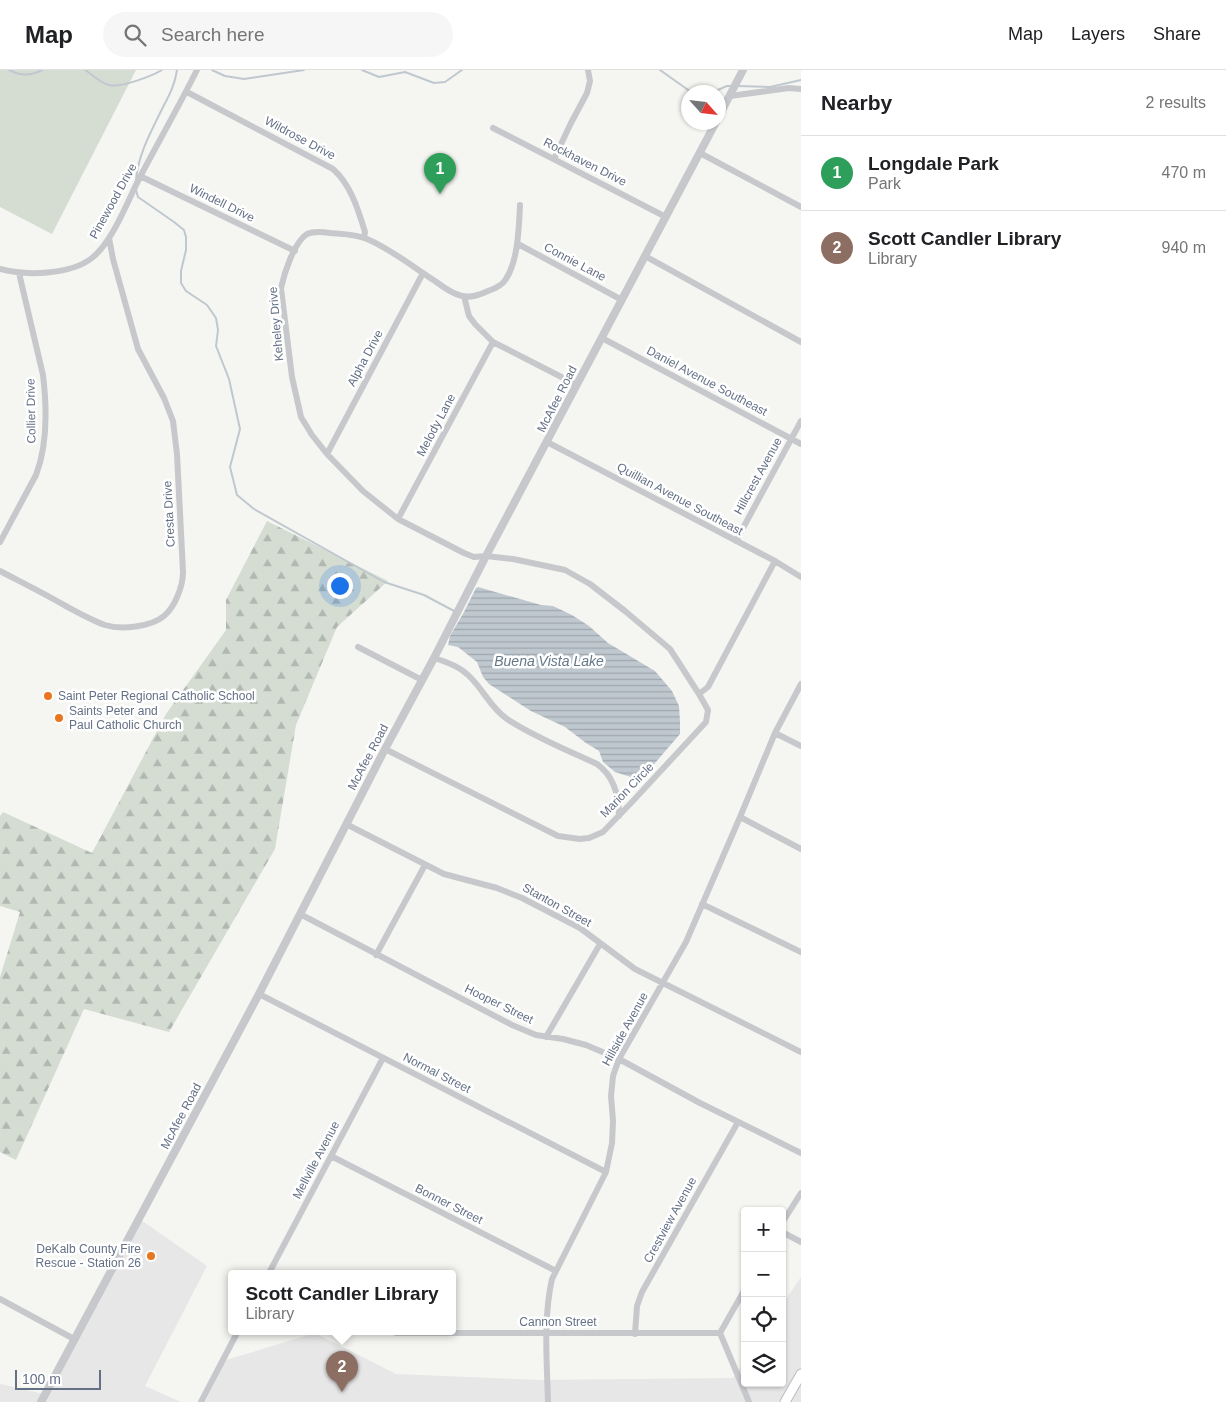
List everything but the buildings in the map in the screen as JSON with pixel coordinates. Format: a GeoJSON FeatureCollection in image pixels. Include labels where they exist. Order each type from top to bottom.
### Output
{"type":"FeatureCollection","features":[{"type":"Feature","properties":{"kind":"main road"},"geometry":{"type":"LineString","coordinates":[[785,1402],[801,1374]]}},
{"type":"Feature","properties":{"kind":"street","name":"Pinewood Drive"},"geometry":{"type":"LineString","coordinates":[[0,270],[19,273],[50,272],[78,266],[92,258],[109,238],[140,176],[198,70]]}},
{"type":"Feature","properties":{"kind":"street"},"geometry":{"type":"LineString","coordinates":[[554,159],[587,93],[590,81],[588,70]]}},
{"type":"Feature","properties":{"kind":"street"},"geometry":{"type":"LineString","coordinates":[[726,103],[743,70]]}},
{"type":"Feature","properties":{"kind":"street"},"geometry":{"type":"LineString","coordinates":[[730,96],[789,88],[801,89]]}},
{"type":"Feature","properties":{"kind":"street","name":"Wildrose Drive"},"geometry":{"type":"LineString","coordinates":[[187,92],[333,168],[344,180],[355,200],[365,232],[364,237]]}},
{"type":"Feature","properties":{"kind":"street","name":"Rockhaven Drive"},"geometry":{"type":"LineString","coordinates":[[493,128],[666,217]]}},
{"type":"Feature","properties":{"kind":"street","name":"McAfee Road"},"geometry":{"type":"LineString","coordinates":[[41,1402],[259,994],[385,748],[712,130]]}},
{"type":"Feature","properties":{"kind":"street"},"geometry":{"type":"LineString","coordinates":[[700,153],[801,207]]}},
{"type":"Feature","properties":{"kind":"street","name":"Windell Drive"},"geometry":{"type":"LineString","coordinates":[[140,176],[295,251]]}},
{"type":"Feature","properties":{"kind":"street"},"geometry":{"type":"LineString","coordinates":[[520,205],[518,244],[506,280],[495,289],[477,296],[464,296],[469,316],[493,342],[577,385]]}},
{"type":"Feature","properties":{"kind":"street","name":"Keheley Drive"},"geometry":{"type":"LineString","coordinates":[[464,296],[448,290],[364,237],[322,232],[310,233],[300,241],[286,268],[282,288],[292,377],[300,416],[312,435],[363,492],[398,519],[464,553],[474,557],[486,556]]}},
{"type":"Feature","properties":{"kind":"street","name":"Cresta Drive"},"geometry":{"type":"LineString","coordinates":[[0,571],[98,622],[120,628],[135,627],[164,617],[175,600],[182,580],[177,454],[173,421],[164,398],[138,349],[109,238]]}},
{"type":"Feature","properties":{"kind":"street","name":"Connie Lane"},"geometry":{"type":"LineString","coordinates":[[518,244],[622,300]]}},
{"type":"Feature","properties":{"kind":"street"},"geometry":{"type":"LineString","coordinates":[[645,256],[801,342]]}},
{"type":"Feature","properties":{"kind":"street","name":"Collier Drive"},"geometry":{"type":"LineString","coordinates":[[0,542],[40,466],[44,435],[45,392],[43,375],[19,273]]}},
{"type":"Feature","properties":{"kind":"street","name":"Alpha Drive"},"geometry":{"type":"LineString","coordinates":[[327,454],[423,274]]}},
{"type":"Feature","properties":{"kind":"street","name":"Daniel Avenue Southeast"},"geometry":{"type":"LineString","coordinates":[[602,338],[801,444]]}},
{"type":"Feature","properties":{"kind":"street","name":"Melody Lane"},"geometry":{"type":"LineString","coordinates":[[398,519],[493,342]]}},
{"type":"Feature","properties":{"kind":"street","name":"Hillcrest Avenue"},"geometry":{"type":"LineString","coordinates":[[736,542],[801,421]]}},
{"type":"Feature","properties":{"kind":"street","name":"Quillian Avenue Southeast"},"geometry":{"type":"LineString","coordinates":[[548,442],[801,577]]}},
{"type":"Feature","properties":{"kind":"street","name":"Marion Circle"},"geometry":{"type":"LineString","coordinates":[[385,748],[558,836],[573,839],[589,838],[603,832],[706,722],[708,710],[700,694],[670,649],[590,584],[565,570],[513,559],[486,556]]}},
{"type":"Feature","properties":{"kind":"street"},"geometry":{"type":"LineString","coordinates":[[700,694],[708,687],[775,562]]}},
{"type":"Feature","properties":{"kind":"street"},"geometry":{"type":"LineString","coordinates":[[358,647],[422,680]]}},
{"type":"Feature","properties":{"kind":"street"},"geometry":{"type":"LineString","coordinates":[[434,658],[449,663],[466,673],[497,711],[520,728],[603,768],[614,784],[619,816]]}},
{"type":"Feature","properties":{"kind":"street","name":"Hillside Avenue"},"geometry":{"type":"LineString","coordinates":[[548,1402],[548,1295],[556,1271],[606,1172],[612,1143],[611,1096],[613,1076],[619,1059],[686,942],[775,733],[801,684]]}},
{"type":"Feature","properties":{"kind":"street"},"geometry":{"type":"LineString","coordinates":[[775,733],[801,746]]}},
{"type":"Feature","properties":{"kind":"street"},"geometry":{"type":"LineString","coordinates":[[740,817],[801,849]]}},
{"type":"Feature","properties":{"kind":"street","name":"Stanton Street"},"geometry":{"type":"LineString","coordinates":[[346,824],[444,874],[497,888],[522,898],[580,928],[634,969],[801,1052]]}},
{"type":"Feature","properties":{"kind":"street"},"geometry":{"type":"LineString","coordinates":[[376,955],[424,865]]}},
{"type":"Feature","properties":{"kind":"street"},"geometry":{"type":"LineString","coordinates":[[702,904],[801,952]]}},
{"type":"Feature","properties":{"kind":"street","name":"Hooper Street"},"geometry":{"type":"LineString","coordinates":[[300,914],[512,1025],[536,1035],[586,1046],[619,1059],[801,1153]]}},
{"type":"Feature","properties":{"kind":"street"},"geometry":{"type":"LineString","coordinates":[[546,1037],[600,944]]}},
{"type":"Feature","properties":{"kind":"street","name":"Normal Street"},"geometry":{"type":"LineString","coordinates":[[259,994],[606,1172]]}},
{"type":"Feature","properties":{"kind":"street","name":"Mellville Avenue"},"geometry":{"type":"LineString","coordinates":[[271,1270],[383,1058]]}},
{"type":"Feature","properties":{"kind":"street","name":"Crestview Avenue"},"geometry":{"type":"LineString","coordinates":[[635,1334],[638,1306],[642,1292],[738,1122]]}},
{"type":"Feature","properties":{"kind":"street","name":"Bonner Street"},"geometry":{"type":"LineString","coordinates":[[331,1156],[556,1271]]}},
{"type":"Feature","properties":{"kind":"street"},"geometry":{"type":"LineString","coordinates":[[786,1217],[801,1193]]}},
{"type":"Feature","properties":{"kind":"street"},"geometry":{"type":"LineString","coordinates":[[786,1234],[801,1242]]}},
{"type":"Feature","properties":{"kind":"street"},"geometry":{"type":"LineString","coordinates":[[741,1296],[720,1333],[748,1402]]}},
{"type":"Feature","properties":{"kind":"street"},"geometry":{"type":"LineString","coordinates":[[0,1299],[74,1339]]}},
{"type":"Feature","properties":{"kind":"street","name":"Cannon Street"},"geometry":{"type":"LineString","coordinates":[[456,1333],[720,1333]]}},
{"type":"Feature","properties":{"kind":"street"},"geometry":{"type":"LineString","coordinates":[[201,1402],[236,1335]]}},
{"type":"Feature","properties":{"kind":"shaded area"},"geometry":{"type":"Polygon","coordinates":[[[138,1218],[207,1266],[145,1386],[181,1402],[0,1402],[0,1384],[44,1394],[138,1218]]]}},
{"type":"Feature","properties":{"kind":"shaded area"},"geometry":{"type":"Polygon","coordinates":[[[801,1277],[801,1402],[205,1402],[226,1360],[308,1335],[319,1335],[396,1374],[540,1380],[733,1378],[741,1367],[741,1387],[786,1387],[786,1299],[801,1277]]]}},
{"type":"Feature","properties":{"kind":"green space"},"geometry":{"type":"Polygon","coordinates":[[[0,70],[136,70],[52,234],[0,207],[0,70]]]}},
{"type":"Feature","properties":{"kind":"green space"},"geometry":{"type":"Polygon","coordinates":[[[267,521],[388,581],[337,627],[296,725],[275,849],[169,1032],[84,1009],[16,1160],[0,1152],[0,977],[20,912],[0,906],[0,816],[3,812],[92,853],[166,714],[226,630],[226,600],[267,521]]]}},
{"type":"Feature","properties":{"kind":"water","name":"Buena Vista Lake"},"geometry":{"type":"Polygon","coordinates":[[[478,587],[541,605],[553,606],[572,615],[589,626],[608,643],[655,671],[672,691],[679,706],[680,734],[649,770],[634,778],[615,772],[603,762],[599,751],[565,727],[531,711],[489,684],[483,677],[477,662],[458,647],[448,645],[450,636],[478,587]]]}},
{"type":"Feature","properties":{"kind":"waterway"},"geometry":{"type":"LineString","coordinates":[[9,70],[26,74],[42,70]]}},
{"type":"Feature","properties":{"kind":"waterway"},"geometry":{"type":"LineString","coordinates":[[85,70],[109,85],[121,85],[136,81],[162,70]]}},
{"type":"Feature","properties":{"kind":"waterway"},"geometry":{"type":"LineString","coordinates":[[136,180],[137,170],[150,133],[172,89],[177,70]]}},
{"type":"Feature","properties":{"kind":"waterway"},"geometry":{"type":"LineString","coordinates":[[212,70],[225,76],[244,79],[304,70]]}},
{"type":"Feature","properties":{"kind":"waterway"},"geometry":{"type":"LineString","coordinates":[[362,70],[379,77],[405,72],[434,83],[445,82],[462,70]]}},
{"type":"Feature","properties":{"kind":"waterway"},"geometry":{"type":"LineString","coordinates":[[660,70],[681,85]]}},
{"type":"Feature","properties":{"kind":"waterway"},"geometry":{"type":"LineString","coordinates":[[737,86],[770,87],[801,80]]}},
{"type":"Feature","properties":{"kind":"waterway"},"geometry":{"type":"LineString","coordinates":[[726,86],[732,86]]}},
{"type":"Feature","properties":{"kind":"waterway"},"geometry":{"type":"LineString","coordinates":[[136,190],[138,197],[184,230],[186,250],[181,271],[181,283],[186,291],[207,305],[216,318],[218,330],[216,346],[229,379],[240,429],[230,467],[237,495],[254,509],[384,582],[424,595],[456,612]]}},
{"type":"Feature","properties":{"kind":"place","name":"Longdale Park"},"geometry":{"type":"Point","coordinates":[440,194]}},
{"type":"Feature","properties":{"kind":"place","name":"Saint Peter Regional Catholic School"},"geometry":{"type":"Point","coordinates":[48,696]}},
{"type":"Feature","properties":{"kind":"place","name":"Saints Peter and Paul Catholic Church"},"geometry":{"type":"Point","coordinates":[59,718]}},
{"type":"Feature","properties":{"kind":"place","name":"DeKalb County Fire Rescue - Station 26"},"geometry":{"type":"Point","coordinates":[151,1256]}},
{"type":"Feature","properties":{"kind":"place","name":"Scott Candler Library"},"geometry":{"type":"Point","coordinates":[342,1392]}}]}
